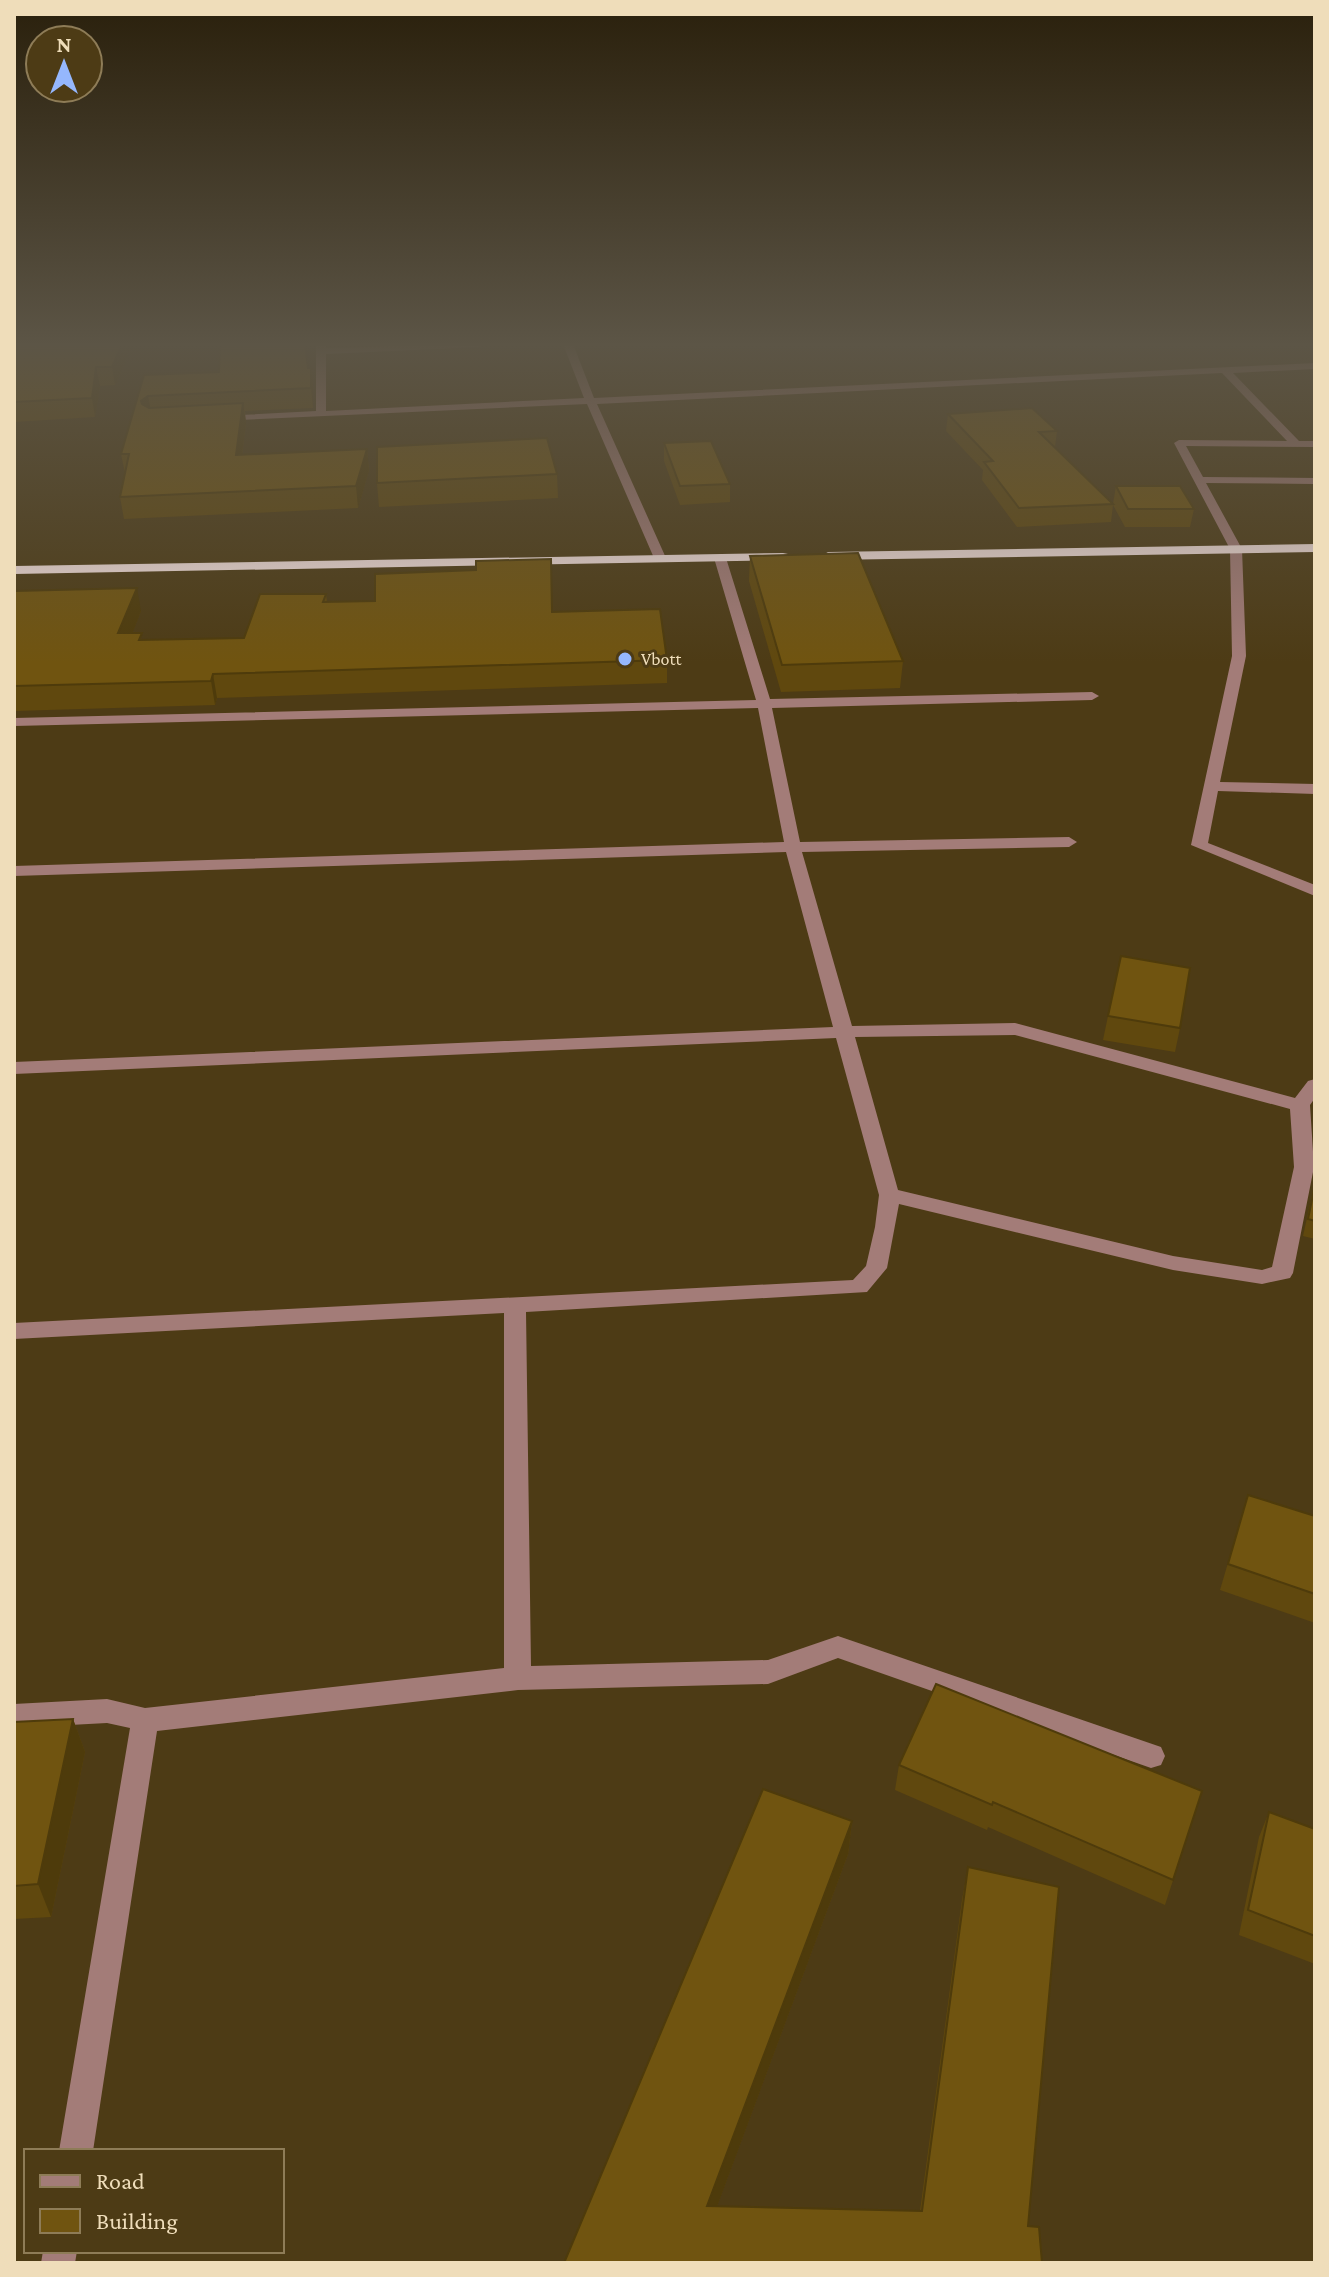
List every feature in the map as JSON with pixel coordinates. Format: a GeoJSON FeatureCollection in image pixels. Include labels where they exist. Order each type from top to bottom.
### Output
{"type":"FeatureCollection","features":[{"type":"Feature","properties":{"kind":"highway"},"geometry":{"type":"LineString","coordinates":[[14,570],[1315,548]]}},
{"type":"Feature","properties":{"kind":"street"},"geometry":{"type":"LineString","coordinates":[[612,450],[660,558]]}},
{"type":"Feature","properties":{"kind":"street"},"geometry":{"type":"LineString","coordinates":[[1183,450],[1236,549],[1239,656],[1199,845],[1315,891]]}},
{"type":"Feature","properties":{"kind":"street"},"geometry":{"type":"LineString","coordinates":[[1199,480],[1315,481]]}},
{"type":"Feature","properties":{"kind":"street"},"geometry":{"type":"LineString","coordinates":[[14,1331],[859,1287],[876,1268],[886,1227],[889,1195],[793,847],[764,704],[720,558]]}},
{"type":"Feature","properties":{"kind":"street"},"geometry":{"type":"LineString","coordinates":[[14,722],[1092,696]]}},
{"type":"Feature","properties":{"kind":"street"},"geometry":{"type":"LineString","coordinates":[[1211,786],[1315,789]]}},
{"type":"Feature","properties":{"kind":"street"},"geometry":{"type":"LineString","coordinates":[[14,871],[793,847],[1069,842]]}},
{"type":"Feature","properties":{"kind":"street"},"geometry":{"type":"LineString","coordinates":[[14,1068],[844,1032],[1015,1029],[1300,1105]]}},
{"type":"Feature","properties":{"kind":"street"},"geometry":{"type":"LineString","coordinates":[[889,1195],[1173,1263],[1262,1277],[1282,1273],[1310,1169],[1300,1105],[1315,1085]]}},
{"type":"Feature","properties":{"kind":"street"},"geometry":{"type":"LineString","coordinates":[[515,1305],[518,1678]]}},
{"type":"Feature","properties":{"kind":"street"},"geometry":{"type":"LineString","coordinates":[[14,1716],[107,1711],[145,1720],[518,1678],[768,1672],[838,1647],[1151,1756]]}},
{"type":"Feature","properties":{"kind":"street"},"geometry":{"type":"LineString","coordinates":[[76,2149],[145,1720]]}},
{"type":"Feature","properties":{"kind":"building"},"geometry":{"type":"Polygon","coordinates":[[[122,450],[237,450],[236,455],[367,450],[356,486],[120,497],[129,454],[121,454],[122,450]]]}},
{"type":"Feature","properties":{"kind":"building"},"geometry":{"type":"Polygon","coordinates":[[[377,450],[550,450],[557,474],[377,483],[377,450]]]}},
{"type":"Feature","properties":{"kind":"building"},"geometry":{"type":"Polygon","coordinates":[[[667,450],[715,450],[730,484],[680,486],[667,450]]]}},
{"type":"Feature","properties":{"kind":"building"},"geometry":{"type":"Polygon","coordinates":[[[983,450],[1058,450],[1113,504],[1019,508],[984,462],[993,461],[983,450]]]}},
{"type":"Feature","properties":{"kind":"building"},"geometry":{"type":"Polygon","coordinates":[[[1116,486],[1180,486],[1194,509],[1128,509],[1116,486]]]}},
{"type":"Feature","properties":{"kind":"building"},"geometry":{"type":"Polygon","coordinates":[[[858,553],[903,661],[782,665],[750,556],[858,553]]]}},
{"type":"Feature","properties":{"kind":"building"},"geometry":{"type":"Polygon","coordinates":[[[551,559],[552,612],[660,609],[667,660],[213,674],[211,681],[14,686],[14,591],[137,588],[118,633],[142,633],[139,640],[244,638],[260,594],[326,594],[323,602],[375,601],[375,574],[476,570],[476,561],[551,559]]]}},
{"type":"Feature","properties":{"kind":"building"},"geometry":{"type":"Polygon","coordinates":[[[1121,956],[1190,968],[1180,1028],[1108,1016],[1121,956]]]}},
{"type":"Feature","properties":{"kind":"building"},"geometry":{"type":"Polygon","coordinates":[[[1315,1185],[1315,1221],[1308,1219],[1315,1185]]]}},
{"type":"Feature","properties":{"kind":"building"},"geometry":{"type":"Polygon","coordinates":[[[1248,1495],[1315,1516],[1315,1594],[1228,1564],[1248,1495]]]}},
{"type":"Feature","properties":{"kind":"building"},"geometry":{"type":"Polygon","coordinates":[[[936,1684],[1202,1791],[1173,1880],[899,1765],[936,1684]]]}},
{"type":"Feature","properties":{"kind":"building"},"geometry":{"type":"Polygon","coordinates":[[[73,1719],[38,1884],[14,1886],[14,1722],[73,1719]]]}},
{"type":"Feature","properties":{"kind":"building"},"geometry":{"type":"Polygon","coordinates":[[[763,1789],[852,1821],[707,2206],[922,2211],[968,1867],[1059,1887],[1028,2226],[1039,2227],[1042,2263],[564,2263],[763,1789]]]}},
{"type":"Feature","properties":{"kind":"building"},"geometry":{"type":"Polygon","coordinates":[[[1269,1812],[1315,1829],[1315,1936],[1248,1910],[1269,1812]]]}},
{"type":"Feature","properties":{"kind":"place","name":"Vbott"},"geometry":{"type":"Point","coordinates":[625,659]}}]}
